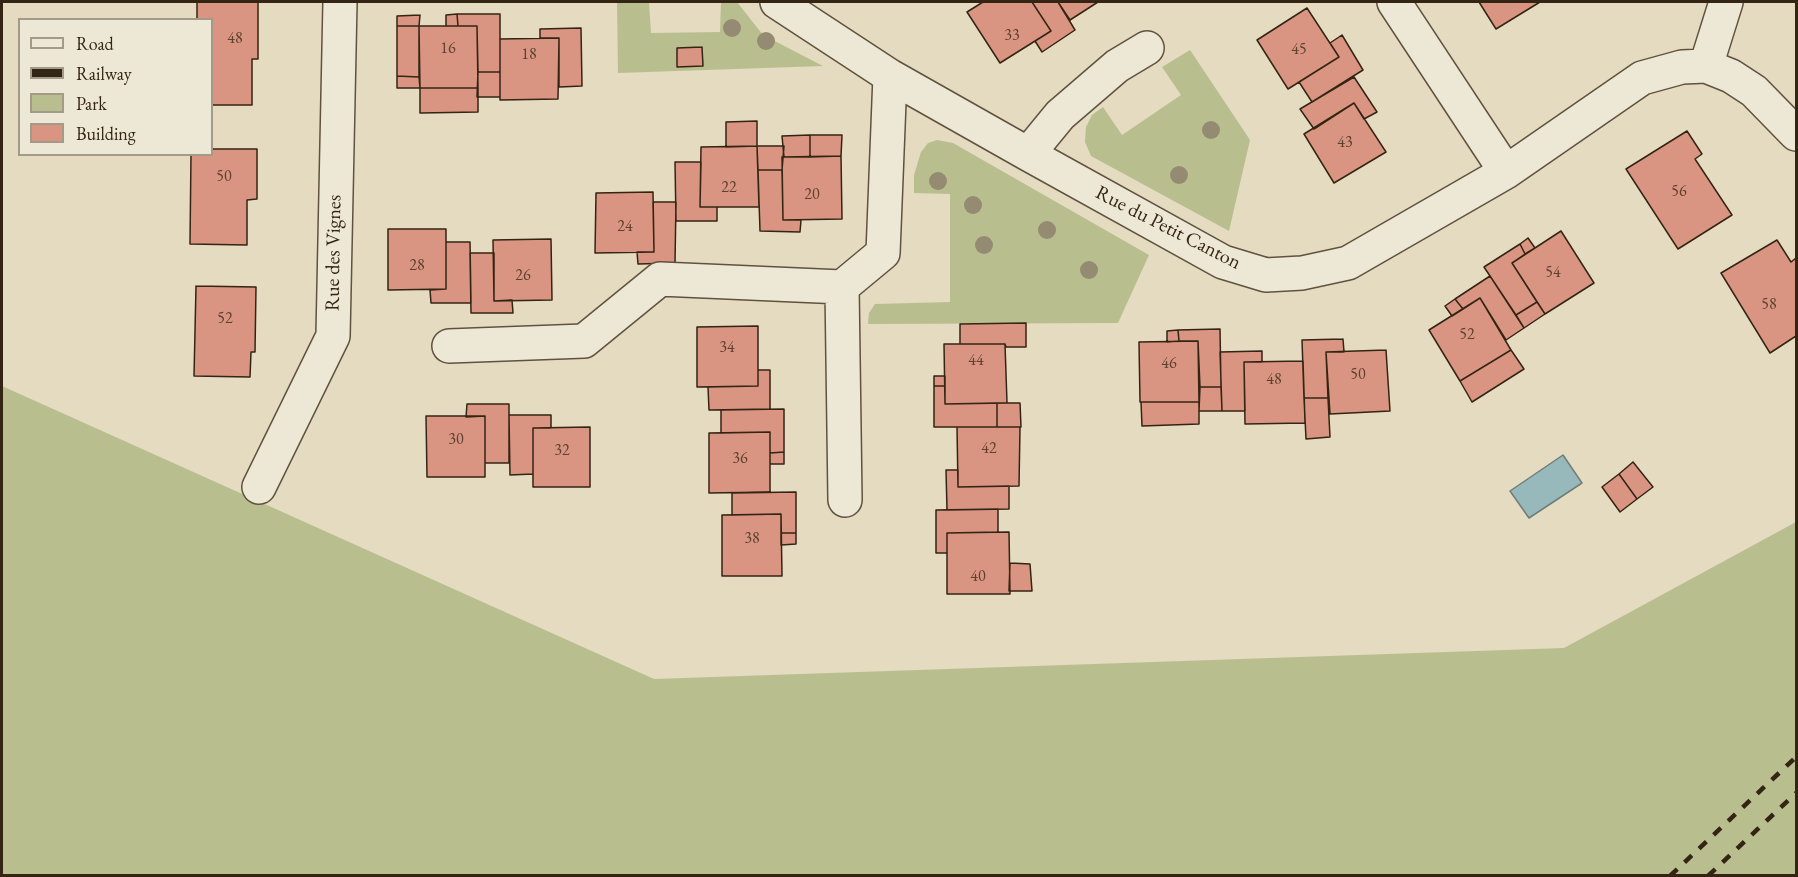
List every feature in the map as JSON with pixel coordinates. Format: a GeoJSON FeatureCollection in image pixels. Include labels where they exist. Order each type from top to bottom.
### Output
{"type":"FeatureCollection","features":[{"type":"Feature","properties":{"kind":"street","name":"Rue des Vignes"},"geometry":{"type":"LineString","coordinates":[[259,487],[333,336],[340,2]]}},
{"type":"Feature","properties":{"kind":"street","name":"Rue du Petit Canton"},"geometry":{"type":"LineString","coordinates":[[777,2],[890,76],[1028,154],[1223,262],[1266,275],[1302,273],[1348,263],[1506,172],[1642,78],[1682,67],[1706,66],[1731,76],[1754,91],[1797,134]]}},
{"type":"Feature","properties":{"kind":"street"},"geometry":{"type":"LineString","coordinates":[[1394,2],[1506,172]]}},
{"type":"Feature","properties":{"kind":"street"},"geometry":{"type":"LineString","coordinates":[[1706,66],[1726,2]]}},
{"type":"Feature","properties":{"kind":"street"},"geometry":{"type":"LineString","coordinates":[[1028,154],[1060,115],[1117,66],[1147,48]]}},
{"type":"Feature","properties":{"kind":"street"},"geometry":{"type":"LineString","coordinates":[[449,346],[584,341],[660,279],[842,287],[883,253],[890,76]]}},
{"type":"Feature","properties":{"kind":"street"},"geometry":{"type":"LineString","coordinates":[[842,287],[845,500]]}},
{"type":"Feature","properties":{"kind":"green space"},"geometry":{"type":"Polygon","coordinates":[[[617,2],[649,2],[651,33],[720,32],[721,2],[737,2],[763,35],[823,66],[618,73],[617,2]]]}},
{"type":"Feature","properties":{"kind":"green space"},"geometry":{"type":"Polygon","coordinates":[[[1190,50],[1250,140],[1229,231],[1091,156],[1085,142],[1086,127],[1092,115],[1103,107],[1122,135],[1181,95],[1162,67],[1190,50]]]}},
{"type":"Feature","properties":{"kind":"green space"},"geometry":{"type":"Polygon","coordinates":[[[937,140],[953,143],[1149,255],[1118,323],[868,324],[869,313],[875,304],[950,302],[950,194],[914,193],[914,175],[921,152],[928,143],[937,140]]]}},
{"type":"Feature","properties":{"kind":"green space"},"geometry":{"type":"Polygon","coordinates":[[[2,386],[654,679],[1564,648],[1796,522],[1796,875],[2,876],[2,386]]]}},
{"type":"Feature","properties":{"kind":"water"},"geometry":{"type":"Polygon","coordinates":[[[1563,455],[1582,483],[1529,518],[1510,491],[1563,455]]]}},
{"type":"Feature","properties":{"kind":"building"},"geometry":{"type":"Polygon","coordinates":[[[197,2],[258,2],[258,59],[252,59],[252,105],[213,105],[213,18],[197,18],[197,2]]]}},
{"type":"Feature","properties":{"kind":"building"},"geometry":{"type":"Polygon","coordinates":[[[983,2],[1032,2],[1051,31],[1000,63],[967,12],[983,2]]]}},
{"type":"Feature","properties":{"kind":"building"},"geometry":{"type":"Polygon","coordinates":[[[1032,2],[1058,2],[1075,30],[1042,52],[1035,41],[1051,31],[1032,2]]]}},
{"type":"Feature","properties":{"kind":"building"},"geometry":{"type":"Polygon","coordinates":[[[1058,2],[1098,2],[1070,20],[1058,2]]]}},
{"type":"Feature","properties":{"kind":"building"},"geometry":{"type":"Polygon","coordinates":[[[1479,2],[1540,2],[1496,29],[1479,2]]]}},
{"type":"Feature","properties":{"kind":"building"},"geometry":{"type":"Polygon","coordinates":[[[1307,8],[1339,57],[1288,89],[1257,40],[1307,8]]]}},
{"type":"Feature","properties":{"kind":"building"},"geometry":{"type":"Polygon","coordinates":[[[457,14],[458,26],[446,26],[446,15],[457,14]]]}},
{"type":"Feature","properties":{"kind":"building"},"geometry":{"type":"Polygon","coordinates":[[[457,14],[500,14],[500,72],[478,72],[477,26],[458,26],[457,14]]]}},
{"type":"Feature","properties":{"kind":"building"},"geometry":{"type":"Polygon","coordinates":[[[420,15],[419,26],[397,26],[397,16],[420,15]]]}},
{"type":"Feature","properties":{"kind":"building"},"geometry":{"type":"Polygon","coordinates":[[[397,26],[419,26],[419,77],[397,76],[397,26]]]}},
{"type":"Feature","properties":{"kind":"building"},"geometry":{"type":"Polygon","coordinates":[[[419,26],[477,26],[478,88],[420,88],[419,26]]]}},
{"type":"Feature","properties":{"kind":"building"},"geometry":{"type":"Polygon","coordinates":[[[581,28],[582,86],[559,87],[559,38],[540,38],[540,29],[581,28]]]}},
{"type":"Feature","properties":{"kind":"building"},"geometry":{"type":"Polygon","coordinates":[[[1342,35],[1363,70],[1312,102],[1299,82],[1339,57],[1330,43],[1342,35]]]}},
{"type":"Feature","properties":{"kind":"building"},"geometry":{"type":"Polygon","coordinates":[[[559,38],[558,99],[500,100],[500,39],[559,38]]]}},
{"type":"Feature","properties":{"kind":"building"},"geometry":{"type":"Polygon","coordinates":[[[702,47],[703,66],[677,67],[677,48],[702,47]]]}},
{"type":"Feature","properties":{"kind":"building"},"geometry":{"type":"Polygon","coordinates":[[[478,72],[500,72],[500,97],[477,97],[478,72]]]}},
{"type":"Feature","properties":{"kind":"building"},"geometry":{"type":"Polygon","coordinates":[[[397,76],[419,77],[420,88],[397,88],[397,76]]]}},
{"type":"Feature","properties":{"kind":"building"},"geometry":{"type":"Polygon","coordinates":[[[1354,77],[1377,112],[1364,119],[1354,103],[1314,129],[1300,109],[1354,77]]]}},
{"type":"Feature","properties":{"kind":"building"},"geometry":{"type":"Polygon","coordinates":[[[420,88],[478,88],[478,112],[420,113],[420,88]]]}},
{"type":"Feature","properties":{"kind":"building"},"geometry":{"type":"Polygon","coordinates":[[[1354,103],[1386,152],[1334,183],[1304,134],[1354,103]]]}},
{"type":"Feature","properties":{"kind":"building"},"geometry":{"type":"Polygon","coordinates":[[[757,121],[757,146],[726,147],[726,122],[757,121]]]}},
{"type":"Feature","properties":{"kind":"building"},"geometry":{"type":"Polygon","coordinates":[[[1687,131],[1702,154],[1695,159],[1732,215],[1678,249],[1626,169],[1687,131]]]}},
{"type":"Feature","properties":{"kind":"building"},"geometry":{"type":"Polygon","coordinates":[[[810,135],[842,135],[841,156],[810,157],[810,135]]]}},
{"type":"Feature","properties":{"kind":"building"},"geometry":{"type":"Polygon","coordinates":[[[810,135],[810,157],[784,157],[782,136],[810,135]]]}},
{"type":"Feature","properties":{"kind":"building"},"geometry":{"type":"Polygon","coordinates":[[[757,146],[784,146],[782,170],[758,170],[757,146]]]}},
{"type":"Feature","properties":{"kind":"building"},"geometry":{"type":"Polygon","coordinates":[[[757,146],[759,207],[700,207],[701,147],[757,146]]]}},
{"type":"Feature","properties":{"kind":"building"},"geometry":{"type":"Polygon","coordinates":[[[213,149],[257,149],[257,199],[247,200],[247,245],[190,244],[191,156],[213,156],[213,149]]]}},
{"type":"Feature","properties":{"kind":"building"},"geometry":{"type":"Polygon","coordinates":[[[841,156],[842,219],[783,220],[782,157],[841,156]]]}},
{"type":"Feature","properties":{"kind":"building"},"geometry":{"type":"Polygon","coordinates":[[[675,162],[701,162],[700,207],[717,207],[717,221],[676,221],[675,162]]]}},
{"type":"Feature","properties":{"kind":"building"},"geometry":{"type":"Polygon","coordinates":[[[758,170],[782,170],[783,220],[801,220],[800,232],[760,231],[758,170]]]}},
{"type":"Feature","properties":{"kind":"building"},"geometry":{"type":"Polygon","coordinates":[[[653,192],[654,252],[595,253],[596,193],[653,192]]]}},
{"type":"Feature","properties":{"kind":"building"},"geometry":{"type":"Polygon","coordinates":[[[653,202],[676,202],[675,263],[638,264],[637,252],[654,252],[653,202]]]}},
{"type":"Feature","properties":{"kind":"building"},"geometry":{"type":"Polygon","coordinates":[[[388,229],[446,229],[446,289],[388,290],[388,229]]]}},
{"type":"Feature","properties":{"kind":"building"},"geometry":{"type":"Polygon","coordinates":[[[1561,231],[1594,283],[1545,314],[1512,263],[1561,231]]]}},
{"type":"Feature","properties":{"kind":"building"},"geometry":{"type":"Polygon","coordinates":[[[1528,238],[1535,248],[1525,254],[1520,244],[1528,238]]]}},
{"type":"Feature","properties":{"kind":"building"},"geometry":{"type":"Polygon","coordinates":[[[551,239],[552,300],[494,301],[493,240],[551,239]]]}},
{"type":"Feature","properties":{"kind":"building"},"geometry":{"type":"Polygon","coordinates":[[[1777,240],[1791,262],[1796,258],[1796,336],[1770,353],[1721,273],[1777,240]]]}},
{"type":"Feature","properties":{"kind":"building"},"geometry":{"type":"Polygon","coordinates":[[[446,242],[470,242],[471,303],[431,303],[430,290],[446,289],[446,242]]]}},
{"type":"Feature","properties":{"kind":"building"},"geometry":{"type":"Polygon","coordinates":[[[1520,244],[1525,254],[1512,263],[1537,302],[1516,315],[1484,267],[1520,244]]]}},
{"type":"Feature","properties":{"kind":"building"},"geometry":{"type":"Polygon","coordinates":[[[470,253],[494,253],[494,301],[512,300],[513,313],[471,313],[470,253]]]}},
{"type":"Feature","properties":{"kind":"building"},"geometry":{"type":"Polygon","coordinates":[[[1490,276],[1524,328],[1506,340],[1480,298],[1463,309],[1455,299],[1490,276]]]}},
{"type":"Feature","properties":{"kind":"building"},"geometry":{"type":"Polygon","coordinates":[[[196,286],[256,287],[255,352],[251,352],[250,377],[194,376],[196,286]]]}},
{"type":"Feature","properties":{"kind":"building"},"geometry":{"type":"Polygon","coordinates":[[[1480,298],[1511,350],[1460,381],[1429,330],[1480,298]]]}},
{"type":"Feature","properties":{"kind":"building"},"geometry":{"type":"Polygon","coordinates":[[[1455,299],[1463,309],[1452,316],[1445,306],[1455,299]]]}},
{"type":"Feature","properties":{"kind":"building"},"geometry":{"type":"Polygon","coordinates":[[[1537,302],[1545,314],[1524,328],[1516,315],[1537,302]]]}},
{"type":"Feature","properties":{"kind":"building"},"geometry":{"type":"Polygon","coordinates":[[[1026,323],[1026,347],[1006,347],[1005,344],[960,344],[960,324],[1026,323]]]}},
{"type":"Feature","properties":{"kind":"building"},"geometry":{"type":"Polygon","coordinates":[[[758,326],[758,386],[697,387],[697,327],[758,326]]]}},
{"type":"Feature","properties":{"kind":"building"},"geometry":{"type":"Polygon","coordinates":[[[1220,329],[1221,387],[1200,387],[1198,341],[1179,341],[1178,330],[1220,329]]]}},
{"type":"Feature","properties":{"kind":"building"},"geometry":{"type":"Polygon","coordinates":[[[1178,330],[1179,341],[1167,342],[1167,331],[1178,330]]]}},
{"type":"Feature","properties":{"kind":"building"},"geometry":{"type":"Polygon","coordinates":[[[1343,339],[1344,352],[1326,352],[1328,398],[1304,398],[1302,340],[1343,339]]]}},
{"type":"Feature","properties":{"kind":"building"},"geometry":{"type":"Polygon","coordinates":[[[1198,341],[1199,402],[1140,402],[1139,342],[1198,341]]]}},
{"type":"Feature","properties":{"kind":"building"},"geometry":{"type":"Polygon","coordinates":[[[944,344],[1005,344],[1007,403],[945,404],[944,344]]]}},
{"type":"Feature","properties":{"kind":"building"},"geometry":{"type":"Polygon","coordinates":[[[1386,350],[1390,411],[1330,414],[1326,352],[1386,350]]]}},
{"type":"Feature","properties":{"kind":"building"},"geometry":{"type":"Polygon","coordinates":[[[1511,350],[1524,369],[1472,402],[1460,381],[1511,350]]]}},
{"type":"Feature","properties":{"kind":"building"},"geometry":{"type":"Polygon","coordinates":[[[1262,351],[1262,362],[1244,362],[1245,411],[1222,411],[1220,352],[1262,351]]]}},
{"type":"Feature","properties":{"kind":"building"},"geometry":{"type":"Polygon","coordinates":[[[1303,361],[1305,423],[1245,424],[1244,362],[1303,361]]]}},
{"type":"Feature","properties":{"kind":"building"},"geometry":{"type":"Polygon","coordinates":[[[758,370],[770,370],[770,409],[709,410],[708,387],[758,386],[758,370]]]}},
{"type":"Feature","properties":{"kind":"building"},"geometry":{"type":"Polygon","coordinates":[[[934,376],[945,376],[945,386],[934,386],[934,376]]]}},
{"type":"Feature","properties":{"kind":"building"},"geometry":{"type":"Polygon","coordinates":[[[934,386],[945,386],[945,404],[997,403],[997,427],[934,427],[934,386]]]}},
{"type":"Feature","properties":{"kind":"building"},"geometry":{"type":"Polygon","coordinates":[[[1200,387],[1221,387],[1222,411],[1199,411],[1200,387]]]}},
{"type":"Feature","properties":{"kind":"building"},"geometry":{"type":"Polygon","coordinates":[[[1304,398],[1328,398],[1330,437],[1306,439],[1304,398]]]}},
{"type":"Feature","properties":{"kind":"building"},"geometry":{"type":"Polygon","coordinates":[[[1141,402],[1199,402],[1199,424],[1142,426],[1141,402]]]}},
{"type":"Feature","properties":{"kind":"building"},"geometry":{"type":"Polygon","coordinates":[[[997,403],[1020,403],[1021,427],[997,427],[997,403]]]}},
{"type":"Feature","properties":{"kind":"building"},"geometry":{"type":"Polygon","coordinates":[[[467,404],[509,404],[509,463],[485,463],[485,416],[466,417],[467,404]]]}},
{"type":"Feature","properties":{"kind":"building"},"geometry":{"type":"Polygon","coordinates":[[[784,409],[784,452],[770,453],[770,432],[721,433],[721,410],[784,409]]]}},
{"type":"Feature","properties":{"kind":"building"},"geometry":{"type":"Polygon","coordinates":[[[509,415],[551,415],[551,428],[533,428],[533,474],[510,475],[509,415]]]}},
{"type":"Feature","properties":{"kind":"building"},"geometry":{"type":"Polygon","coordinates":[[[426,416],[485,416],[485,477],[427,477],[426,416]]]}},
{"type":"Feature","properties":{"kind":"building"},"geometry":{"type":"Polygon","coordinates":[[[590,427],[590,487],[533,487],[533,428],[590,427]]]}},
{"type":"Feature","properties":{"kind":"building"},"geometry":{"type":"Polygon","coordinates":[[[957,427],[1020,427],[1019,486],[958,487],[957,427]]]}},
{"type":"Feature","properties":{"kind":"building"},"geometry":{"type":"Polygon","coordinates":[[[770,432],[770,492],[709,493],[709,433],[770,432]]]}},
{"type":"Feature","properties":{"kind":"building"},"geometry":{"type":"Polygon","coordinates":[[[784,452],[784,464],[770,464],[770,453],[784,452]]]}},
{"type":"Feature","properties":{"kind":"building"},"geometry":{"type":"Polygon","coordinates":[[[1633,462],[1653,487],[1637,499],[1619,474],[1633,462]]]}},
{"type":"Feature","properties":{"kind":"building"},"geometry":{"type":"Polygon","coordinates":[[[946,470],[958,470],[958,487],[1009,486],[1009,509],[947,510],[946,470]]]}},
{"type":"Feature","properties":{"kind":"building"},"geometry":{"type":"Polygon","coordinates":[[[1619,474],[1637,499],[1620,512],[1602,487],[1619,474]]]}},
{"type":"Feature","properties":{"kind":"building"},"geometry":{"type":"Polygon","coordinates":[[[796,492],[796,533],[781,533],[781,514],[732,515],[732,493],[796,492]]]}},
{"type":"Feature","properties":{"kind":"building"},"geometry":{"type":"Polygon","coordinates":[[[998,509],[998,532],[947,533],[947,553],[936,553],[936,510],[998,509]]]}},
{"type":"Feature","properties":{"kind":"building"},"geometry":{"type":"Polygon","coordinates":[[[781,514],[782,576],[722,576],[722,515],[781,514]]]}},
{"type":"Feature","properties":{"kind":"building"},"geometry":{"type":"Polygon","coordinates":[[[1009,532],[1010,594],[947,594],[947,533],[1009,532]]]}},
{"type":"Feature","properties":{"kind":"building"},"geometry":{"type":"Polygon","coordinates":[[[781,533],[796,533],[796,544],[781,545],[781,533]]]}},
{"type":"Feature","properties":{"kind":"building"},"geometry":{"type":"Polygon","coordinates":[[[1010,563],[1030,564],[1032,591],[1009,591],[1010,563]]]}},
{"type":"Feature","properties":{"kind":"railway"},"geometry":{"type":"LineString","coordinates":[[1670,876],[1796,757]]}},
{"type":"Feature","properties":{"kind":"railway"},"geometry":{"type":"LineString","coordinates":[[1708,876],[1796,793]]}}]}
